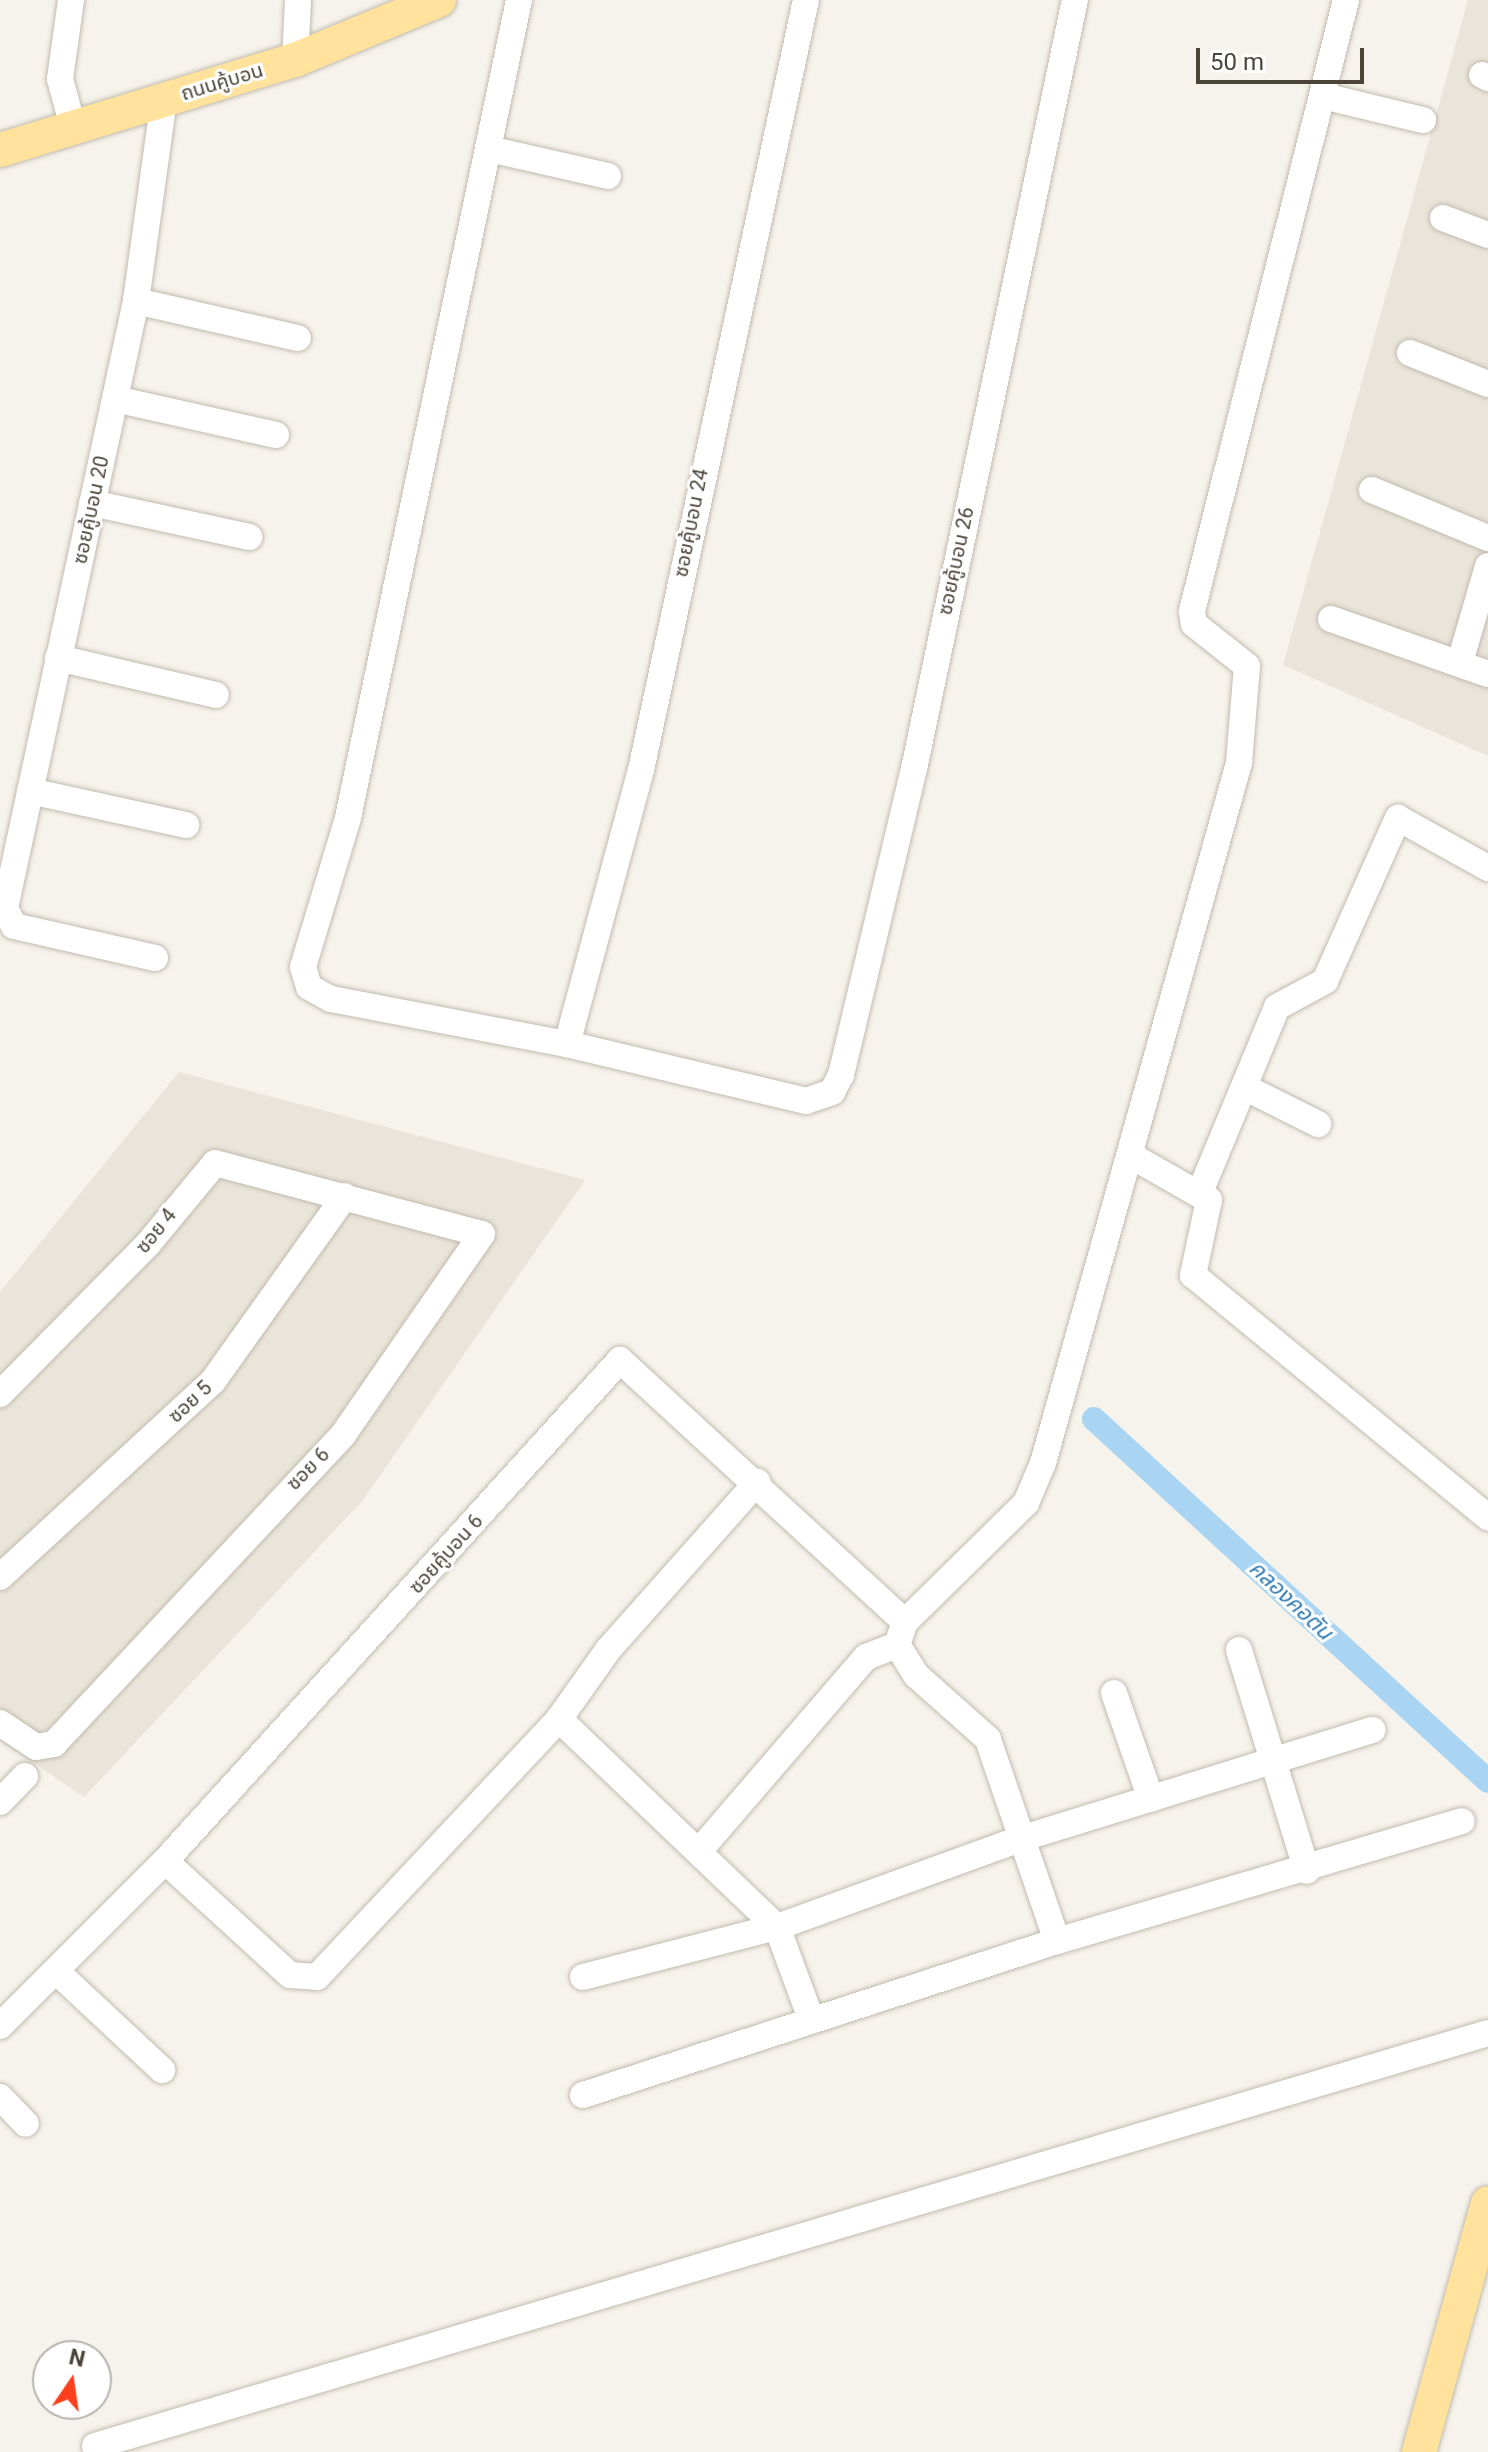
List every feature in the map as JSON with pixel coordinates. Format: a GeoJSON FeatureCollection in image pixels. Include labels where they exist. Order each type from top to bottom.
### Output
{"type":"FeatureCollection","features":[{"type":"Feature","properties":{"kind":"main road","name":"ถนนคู้บอน"},"geometry":{"type":"LineString","coordinates":[[0,150],[295,60],[439,0]]}},
{"type":"Feature","properties":{"kind":"main road"},"geometry":{"type":"LineString","coordinates":[[1419,2452],[1488,2203]]}},
{"type":"Feature","properties":{"kind":"street"},"geometry":{"type":"LineString","coordinates":[[71,0],[60,79],[73,127]]}},
{"type":"Feature","properties":{"kind":"street"},"geometry":{"type":"LineString","coordinates":[[295,60],[298,0]]}},
{"type":"Feature","properties":{"kind":"street"},"geometry":{"type":"LineString","coordinates":[[519,0],[348,818],[303,967],[309,987],[331,999],[567,1044]]}},
{"type":"Feature","properties":{"kind":"street","name":"ซอยคู้บอน 24"},"geometry":{"type":"LineString","coordinates":[[567,1044],[641,770],[806,0]]}},
{"type":"Feature","properties":{"kind":"street","name":"ซอยคู้บอน 26"},"geometry":{"type":"LineString","coordinates":[[567,1044],[806,1101],[832,1092],[841,1075],[914,769],[1075,0]]}},
{"type":"Feature","properties":{"kind":"street"},"geometry":{"type":"LineString","coordinates":[[700,1850],[866,1657],[901,1634],[1026,1503],[1057,1418],[1239,763],[1247,666],[1194,624],[1192,611],[1346,0]]}},
{"type":"Feature","properties":{"kind":"street"},"geometry":{"type":"LineString","coordinates":[[1323,96],[1423,120]]}},
{"type":"Feature","properties":{"kind":"street","name":"ซอยคู้บอน 20"},"geometry":{"type":"LineString","coordinates":[[155,958],[5,918],[136,301],[164,100]]}},
{"type":"Feature","properties":{"kind":"street"},"geometry":{"type":"LineString","coordinates":[[489,149],[608,176]]}},
{"type":"Feature","properties":{"kind":"street"},"geometry":{"type":"LineString","coordinates":[[1443,218],[1488,235]]}},
{"type":"Feature","properties":{"kind":"street"},"geometry":{"type":"LineString","coordinates":[[136,301],[298,338]]}},
{"type":"Feature","properties":{"kind":"street"},"geometry":{"type":"LineString","coordinates":[[1410,353],[1488,384]]}},
{"type":"Feature","properties":{"kind":"street"},"geometry":{"type":"LineString","coordinates":[[115,399],[276,435]]}},
{"type":"Feature","properties":{"kind":"street"},"geometry":{"type":"LineString","coordinates":[[1372,490],[1488,538]]}},
{"type":"Feature","properties":{"kind":"street"},"geometry":{"type":"LineString","coordinates":[[92,503],[249,537]]}},
{"type":"Feature","properties":{"kind":"street"},"geometry":{"type":"LineString","coordinates":[[1460,662],[1488,566]]}},
{"type":"Feature","properties":{"kind":"street"},"geometry":{"type":"LineString","coordinates":[[1331,619],[1488,674]]}},
{"type":"Feature","properties":{"kind":"street"},"geometry":{"type":"LineString","coordinates":[[58,658],[216,695]]}},
{"type":"Feature","properties":{"kind":"street"},"geometry":{"type":"LineString","coordinates":[[30,791],[186,825]]}},
{"type":"Feature","properties":{"kind":"street"},"geometry":{"type":"LineString","coordinates":[[1200,1192],[1277,1007],[1325,981],[1398,818],[1488,868]]}},
{"type":"Feature","properties":{"kind":"street"},"geometry":{"type":"LineString","coordinates":[[1244,1087],[1318,1124]]}},
{"type":"Feature","properties":{"kind":"street"},"geometry":{"type":"LineString","coordinates":[[1130,1155],[1200,1192],[1209,1200],[1193,1275],[1488,1517]]}},
{"type":"Feature","properties":{"kind":"street","name":"ซอย 4"},"geometry":{"type":"LineString","coordinates":[[0,1394],[148,1244],[215,1163],[345,1196]]}},
{"type":"Feature","properties":{"kind":"street","name":"ซอย 5"},"geometry":{"type":"LineString","coordinates":[[0,1577],[213,1381],[345,1196]]}},
{"type":"Feature","properties":{"kind":"street","name":"ซอย 6"},"geometry":{"type":"LineString","coordinates":[[0,1723],[36,1747],[54,1744],[343,1435],[482,1241],[478,1231],[345,1196]]}},
{"type":"Feature","properties":{"kind":"street","name":"ซอยคู้บอน 6"},"geometry":{"type":"LineString","coordinates":[[0,2026],[165,1861],[613,1363],[626,1361],[757,1482],[901,1634],[907,1666],[988,1739],[1057,1941]]}},
{"type":"Feature","properties":{"kind":"street"},"geometry":{"type":"LineString","coordinates":[[165,1861],[305,1981],[559,1719],[608,1650],[757,1482]]}},
{"type":"Feature","properties":{"kind":"street"},"geometry":{"type":"LineString","coordinates":[[1239,1650],[1307,1871]]}},
{"type":"Feature","properties":{"kind":"street"},"geometry":{"type":"LineString","coordinates":[[1114,1693],[1151,1799]]}},
{"type":"Feature","properties":{"kind":"street"},"geometry":{"type":"LineString","coordinates":[[559,1719],[700,1850],[777,1927],[811,2019]]}},
{"type":"Feature","properties":{"kind":"street"},"geometry":{"type":"LineString","coordinates":[[583,1977],[777,1927],[1020,1839],[1274,1765],[1373,1730]]}},
{"type":"Feature","properties":{"kind":"street"},"geometry":{"type":"LineString","coordinates":[[0,1802],[25,1776]]}},
{"type":"Feature","properties":{"kind":"street"},"geometry":{"type":"LineString","coordinates":[[583,2095],[1057,1941],[1307,1871],[1462,1821]]}},
{"type":"Feature","properties":{"kind":"street"},"geometry":{"type":"LineString","coordinates":[[57,1972],[162,2070]]}},
{"type":"Feature","properties":{"kind":"street"},"geometry":{"type":"LineString","coordinates":[[95,2446],[1488,2033]]}},
{"type":"Feature","properties":{"kind":"street"},"geometry":{"type":"LineString","coordinates":[[0,2097],[26,2124]]}},
{"type":"Feature","properties":{"kind":"shaded area"},"geometry":{"type":"Polygon","coordinates":[[[1468,0],[1488,0],[1488,756],[1283,665],[1468,0]]]}},
{"type":"Feature","properties":{"kind":"shaded area"},"geometry":{"type":"Polygon","coordinates":[[[179,1072],[585,1180],[363,1500],[84,1797],[0,1740],[0,1292],[179,1072]]]}},
{"type":"Feature","properties":{"kind":"waterway","name":"คลองคอตัน"},"geometry":{"type":"LineString","coordinates":[[1094,1419],[1488,1781]]}}]}
